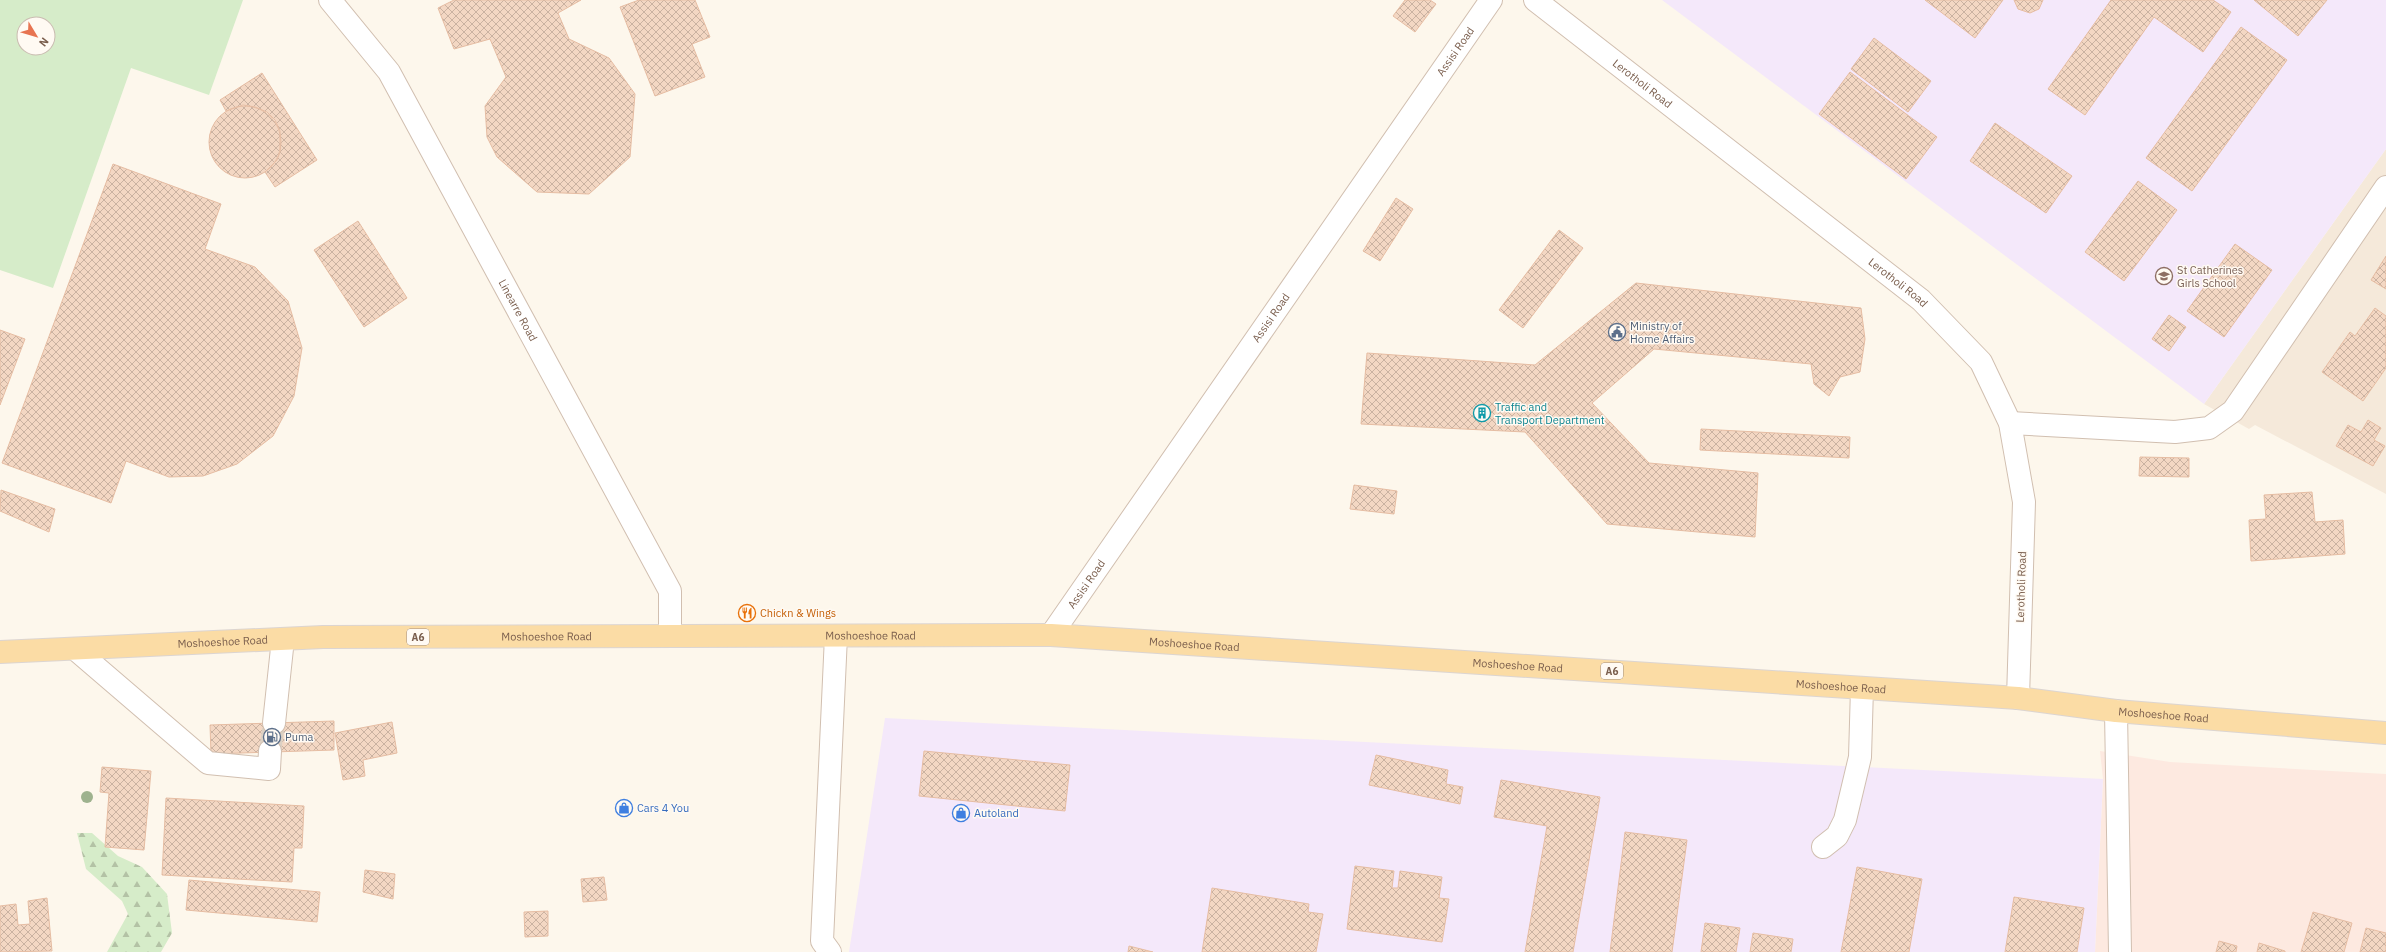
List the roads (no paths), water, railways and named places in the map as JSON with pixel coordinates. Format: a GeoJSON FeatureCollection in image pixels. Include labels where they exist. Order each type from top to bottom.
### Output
{"type":"FeatureCollection","features":[{"type":"Feature","properties":{"kind":"main road","name":"Moshoeshoe Road"},"geometry":{"type":"LineString","coordinates":[[0,652],[283,639],[1051,635],[2018,698],[2116,710],[2386,733]]}},
{"type":"Feature","properties":{"kind":"street","name":"Linearre Road"},"geometry":{"type":"LineString","coordinates":[[330,0],[389,72],[670,591],[670,636]]}},
{"type":"Feature","properties":{"kind":"street","name":"Assisi Road"},"geometry":{"type":"LineString","coordinates":[[1051,635],[1492,0]]}},
{"type":"Feature","properties":{"kind":"street","name":"Lerotholi Road"},"geometry":{"type":"LineString","coordinates":[[1535,0],[1921,300],[1981,362],[2010,423],[2024,502],[2018,698]]}},
{"type":"Feature","properties":{"kind":"street"},"geometry":{"type":"LineString","coordinates":[[2010,423],[2175,432],[2209,428],[2233,411],[2386,187]]}},
{"type":"Feature","properties":{"kind":"street"},"geometry":{"type":"LineString","coordinates":[[830,952],[822,941],[836,636]]}},
{"type":"Feature","properties":{"kind":"street"},"geometry":{"type":"LineString","coordinates":[[274,722],[283,639]]}},
{"type":"Feature","properties":{"kind":"street"},"geometry":{"type":"LineString","coordinates":[[75,649],[208,764],[269,769],[270,752]]}},
{"type":"Feature","properties":{"kind":"street"},"geometry":{"type":"LineString","coordinates":[[1823,847],[1837,836],[1845,820],[1860,757],[1862,688]]}},
{"type":"Feature","properties":{"kind":"street"},"geometry":{"type":"LineString","coordinates":[[2116,710],[2120,952]]}},
{"type":"Feature","properties":{"kind":"tunnel"},"geometry":{"type":"LineString","coordinates":[[270,751],[274,723]]}},
{"type":"Feature","properties":{"kind":"place","name":"St Catherines Girls School"},"geometry":{"type":"Point","coordinates":[2164,276]}},
{"type":"Feature","properties":{"kind":"place","name":"Ministry of Home Affairs"},"geometry":{"type":"Point","coordinates":[1617,332]}},
{"type":"Feature","properties":{"kind":"place","name":"Traffic and Transport Department"},"geometry":{"type":"Point","coordinates":[1482,413]}},
{"type":"Feature","properties":{"kind":"place","name":"Chickn & Wings"},"geometry":{"type":"Point","coordinates":[747,613]}},
{"type":"Feature","properties":{"kind":"place","name":"Puma"},"geometry":{"type":"Point","coordinates":[272,737]}},
{"type":"Feature","properties":{"kind":"place","name":"Cars 4 You"},"geometry":{"type":"Point","coordinates":[624,808]}},
{"type":"Feature","properties":{"kind":"place","name":"Autoland"},"geometry":{"type":"Point","coordinates":[961,813]}}]}
